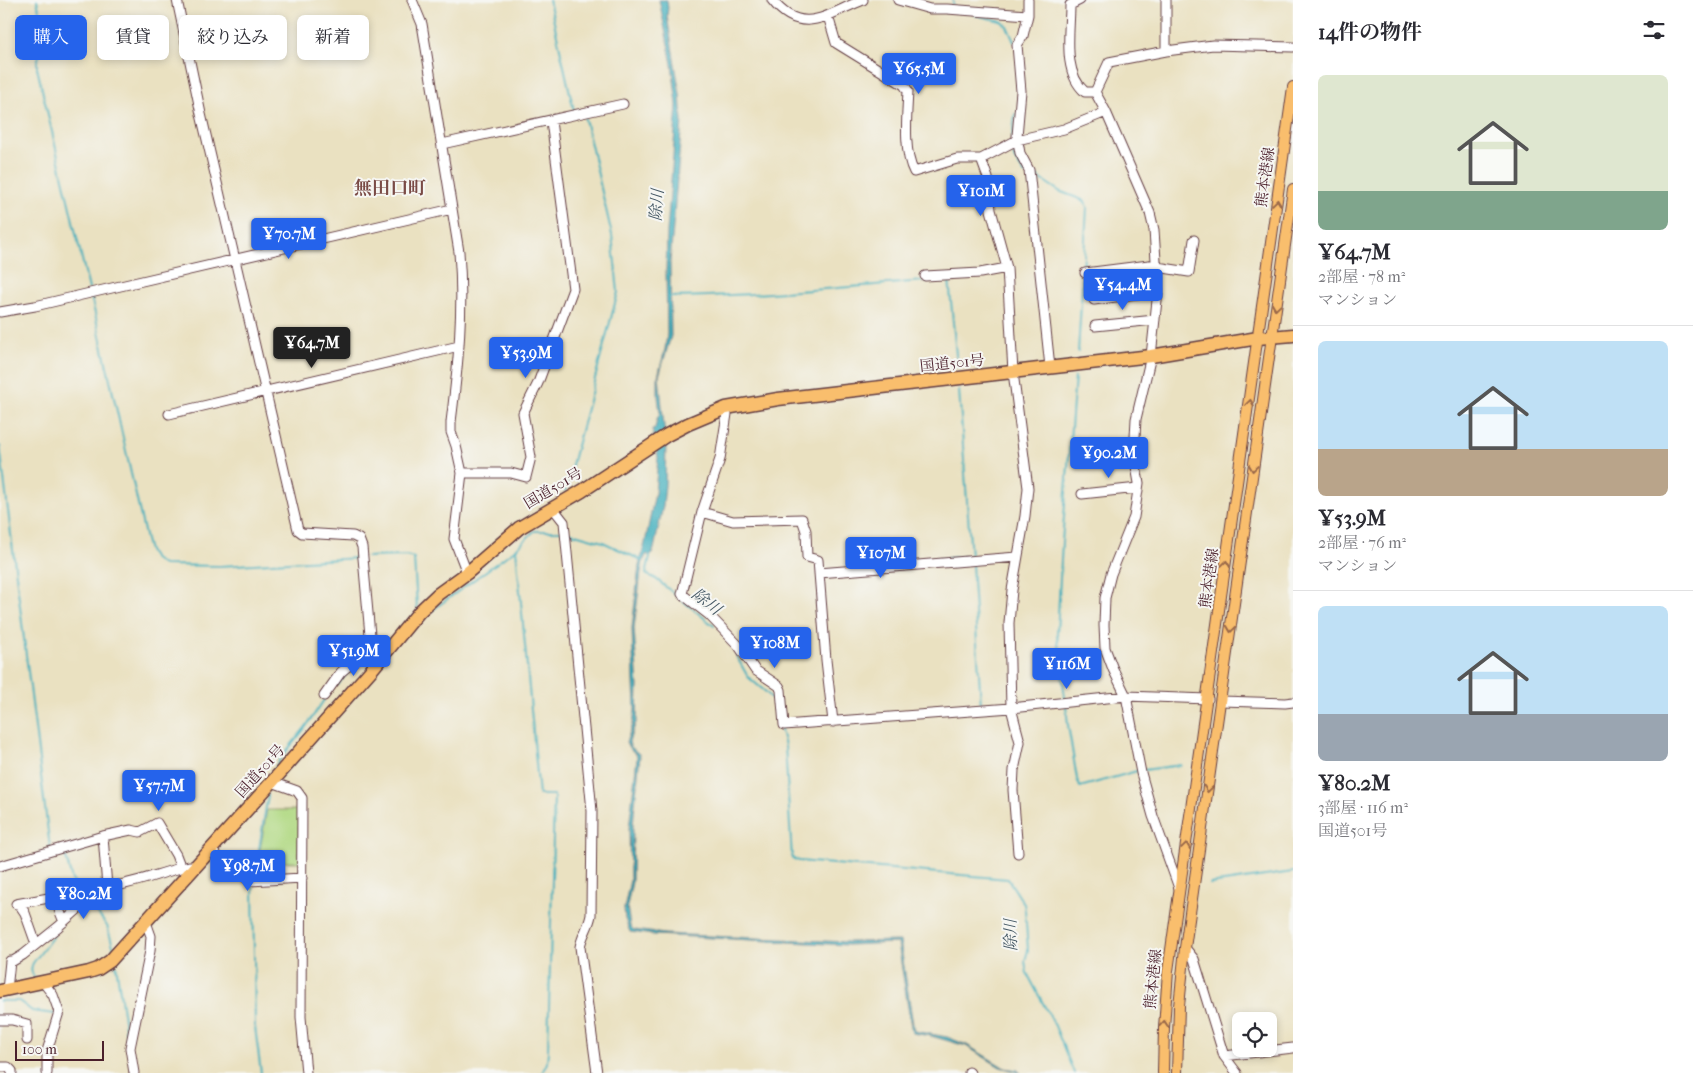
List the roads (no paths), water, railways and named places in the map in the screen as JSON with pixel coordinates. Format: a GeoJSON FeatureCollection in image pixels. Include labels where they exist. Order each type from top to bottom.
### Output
{"type":"FeatureCollection","features":[{"type":"Feature","properties":{"kind":"highway","name":"国道501号"},"geometry":{"type":"LineString","coordinates":[[4,990],[84,974],[105,965],[118,955],[195,866],[373,668],[419,612],[438,594],[467,573],[519,528],[582,491],[667,435],[702,417],[726,408],[778,398],[1151,356],[1258,338],[1293,335]]}},
{"type":"Feature","properties":{"kind":"main road","name":"熊本港線"},"geometry":{"type":"LineString","coordinates":[[1163,1073],[1168,971],[1208,699],[1293,87]]}},
{"type":"Feature","properties":{"kind":"main road","name":"熊本港線"},"geometry":{"type":"LineString","coordinates":[[1177,1073],[1179,1006],[1185,948],[1293,189]]}},
{"type":"Feature","properties":{"kind":"main road"},"geometry":{"type":"LineString","coordinates":[[1273,230],[1287,232]]}},
{"type":"Feature","properties":{"kind":"street"},"geometry":{"type":"LineString","coordinates":[[177,0],[199,104],[298,530],[302,533],[353,536],[359,539],[362,547],[373,668]]}},
{"type":"Feature","properties":{"kind":"street"},"geometry":{"type":"LineString","coordinates":[[412,0],[422,24],[459,252],[461,278],[459,346],[451,432],[462,473],[454,538],[467,573]]}},
{"type":"Feature","properties":{"kind":"street"},"geometry":{"type":"LineString","coordinates":[[772,0],[786,14],[800,20],[814,21],[863,0]]}},
{"type":"Feature","properties":{"kind":"street"},"geometry":{"type":"LineString","coordinates":[[1028,0],[1028,15],[1023,36],[1017,45],[1021,91],[1017,140],[1020,153],[1029,170],[1050,367]]}},
{"type":"Feature","properties":{"kind":"street"},"geometry":{"type":"LineString","coordinates":[[1080,0],[1070,5],[1073,78],[1085,92],[1095,92]]}},
{"type":"Feature","properties":{"kind":"street"},"geometry":{"type":"LineString","coordinates":[[1166,0],[1166,51]]}},
{"type":"Feature","properties":{"kind":"street"},"geometry":{"type":"LineString","coordinates":[[904,1],[930,9],[947,8],[1028,15]]}},
{"type":"Feature","properties":{"kind":"street"},"geometry":{"type":"LineString","coordinates":[[828,16],[836,43],[904,85],[908,91],[909,153],[914,172],[957,160],[981,159],[1017,140],[1064,129],[1106,112]]}},
{"type":"Feature","properties":{"kind":"street"},"geometry":{"type":"LineString","coordinates":[[1095,92],[1109,62],[1166,51],[1213,45],[1293,48]]}},
{"type":"Feature","properties":{"kind":"street"},"geometry":{"type":"LineString","coordinates":[[1095,92],[1106,112],[1150,213],[1154,230],[1158,291],[1151,356],[1136,419],[1134,455],[1139,483],[1134,517],[1111,574],[1105,598],[1106,648],[1113,669],[1126,696],[1141,773],[1153,816],[1180,889]]}},
{"type":"Feature","properties":{"kind":"street"},"geometry":{"type":"LineString","coordinates":[[442,144],[623,104]]}},
{"type":"Feature","properties":{"kind":"street"},"geometry":{"type":"LineString","coordinates":[[462,473],[511,473],[526,477],[530,457],[523,413],[538,383],[573,289],[551,121]]}},
{"type":"Feature","properties":{"kind":"street"},"geometry":{"type":"LineString","coordinates":[[981,159],[988,178],[991,210],[1006,268],[1013,372],[1028,488],[1012,590],[1009,623],[1012,708],[1020,742],[1014,770],[1013,790],[1018,853]]}},
{"type":"Feature","properties":{"kind":"street"},"geometry":{"type":"LineString","coordinates":[[0,312],[35,306],[452,208]]}},
{"type":"Feature","properties":{"kind":"street"},"geometry":{"type":"LineString","coordinates":[[1085,273],[1157,265],[1189,272],[1194,240]]}},
{"type":"Feature","properties":{"kind":"street"},"geometry":{"type":"LineString","coordinates":[[926,276],[980,273],[1006,268]]}},
{"type":"Feature","properties":{"kind":"street"},"geometry":{"type":"LineString","coordinates":[[1094,300],[1158,291]]}},
{"type":"Feature","properties":{"kind":"street"},"geometry":{"type":"LineString","coordinates":[[1095,326],[1155,320]]}},
{"type":"Feature","properties":{"kind":"street"},"geometry":{"type":"LineString","coordinates":[[169,414],[459,346]]}},
{"type":"Feature","properties":{"kind":"street"},"geometry":{"type":"LineString","coordinates":[[726,408],[727,414],[720,459],[702,512],[682,594],[725,630],[756,670],[778,686],[781,690],[784,726],[1012,708],[1126,696],[1208,699]]}},
{"type":"Feature","properties":{"kind":"street"},"geometry":{"type":"LineString","coordinates":[[1082,494],[1138,488]]}},
{"type":"Feature","properties":{"kind":"street"},"geometry":{"type":"LineString","coordinates":[[553,508],[564,522],[592,811],[591,915],[589,924],[581,938],[580,947],[597,1073]]}},
{"type":"Feature","properties":{"kind":"street"},"geometry":{"type":"LineString","coordinates":[[702,512],[733,521],[802,519],[806,531],[807,557],[818,560],[833,722]]}},
{"type":"Feature","properties":{"kind":"street"},"geometry":{"type":"LineString","coordinates":[[819,573],[1017,557]]}},
{"type":"Feature","properties":{"kind":"street"},"geometry":{"type":"LineString","coordinates":[[324,696],[341,672],[371,648]]}},
{"type":"Feature","properties":{"kind":"street"},"geometry":{"type":"LineString","coordinates":[[1221,701],[1293,702]]}},
{"type":"Feature","properties":{"kind":"street"},"geometry":{"type":"LineString","coordinates":[[272,782],[297,791],[302,798],[301,1017],[306,1073]]}},
{"type":"Feature","properties":{"kind":"street"},"geometry":{"type":"LineString","coordinates":[[0,866],[103,836],[131,830],[140,832],[157,823],[176,855],[181,868]]}},
{"type":"Feature","properties":{"kind":"street"},"geometry":{"type":"LineString","coordinates":[[103,836],[107,887]]}},
{"type":"Feature","properties":{"kind":"street"},"geometry":{"type":"LineString","coordinates":[[210,851],[250,881],[302,878]]}},
{"type":"Feature","properties":{"kind":"street"},"geometry":{"type":"LineString","coordinates":[[0,960],[14,961],[23,955],[107,887],[123,885],[181,868],[195,866]]}},
{"type":"Feature","properties":{"kind":"street"},"geometry":{"type":"LineString","coordinates":[[36,944],[25,913],[17,904],[54,897],[64,922]]}},
{"type":"Feature","properties":{"kind":"street"},"geometry":{"type":"LineString","coordinates":[[134,1073],[130,1048],[150,951],[150,936],[146,922]]}},
{"type":"Feature","properties":{"kind":"street"},"geometry":{"type":"LineString","coordinates":[[1185,948],[1194,958],[1224,1056],[1237,1073]]}},
{"type":"Feature","properties":{"kind":"street"},"geometry":{"type":"LineString","coordinates":[[4,990],[10,961]]}},
{"type":"Feature","properties":{"kind":"street"},"geometry":{"type":"LineString","coordinates":[[43,982],[53,995],[59,1012],[47,1051],[47,1073]]}},
{"type":"Feature","properties":{"kind":"street"},"geometry":{"type":"LineString","coordinates":[[0,1020],[12,1020],[27,1024],[27,1040]]}},
{"type":"Feature","properties":{"kind":"street"},"geometry":{"type":"LineString","coordinates":[[1224,1056],[1293,1048]]}},
{"type":"Feature","properties":{"kind":"street"},"geometry":{"type":"LineString","coordinates":[[0,1067],[8,1067],[12,1073]]}},
{"type":"Feature","properties":{"kind":"water"},"geometry":{"type":"Polygon","coordinates":[[[659,0],[667,0],[667,16],[680,94],[682,121],[670,262],[671,336],[659,376],[666,446],[665,485],[663,506],[654,549],[652,554],[646,555],[642,564],[634,628],[638,686],[637,720],[629,741],[630,746],[640,755],[633,824],[632,882],[627,906],[630,926],[634,930],[665,934],[848,942],[900,941],[914,1031],[947,1037],[967,1045],[1005,1068],[1018,1070],[1021,1073],[1000,1067],[966,1046],[931,1036],[912,1033],[898,943],[847,945],[654,935],[630,932],[625,919],[624,908],[630,880],[629,829],[637,757],[626,742],[633,724],[635,710],[632,628],[639,566],[655,493],[658,457],[652,429],[655,428],[660,413],[658,376],[667,334],[667,231],[677,105],[672,64],[659,0]]]}},
{"type":"Feature","properties":{"kind":"waterway"},"geometry":{"type":"LineString","coordinates":[[37,0],[46,45],[37,60],[37,68],[89,289]]}},
{"type":"Feature","properties":{"kind":"waterway"},"geometry":{"type":"LineString","coordinates":[[549,0],[574,111]]}},
{"type":"Feature","properties":{"kind":"waterway"},"geometry":{"type":"LineString","coordinates":[[953,0],[953,5]]}},
{"type":"Feature","properties":{"kind":"waterway"},"geometry":{"type":"LineString","coordinates":[[975,15],[1001,21],[1007,26],[1014,42]]}},
{"type":"Feature","properties":{"kind":"waterway"},"geometry":{"type":"LineString","coordinates":[[1012,139],[1015,114]]}},
{"type":"Feature","properties":{"kind":"waterway"},"geometry":{"type":"LineString","coordinates":[[565,491],[618,292],[612,235],[584,115]]}},
{"type":"Feature","properties":{"kind":"waterway"},"geometry":{"type":"LineString","coordinates":[[1013,146],[1014,158],[1025,174],[1027,173]]}},
{"type":"Feature","properties":{"kind":"waterway"},"geometry":{"type":"LineString","coordinates":[[1032,173],[1059,191],[1085,201],[1087,208],[1078,352]]}},
{"type":"Feature","properties":{"kind":"waterway"},"geometry":{"type":"LineString","coordinates":[[949,279],[957,366]]}},
{"type":"Feature","properties":{"kind":"waterway"},"geometry":{"type":"LineString","coordinates":[[670,297],[770,293],[937,280]]}},
{"type":"Feature","properties":{"kind":"waterway"},"geometry":{"type":"LineString","coordinates":[[91,296],[146,540],[153,558],[163,565],[220,566],[359,558]]}},
{"type":"Feature","properties":{"kind":"waterway"},"geometry":{"type":"LineString","coordinates":[[1065,699],[1057,634],[1075,377]]}},
{"type":"Feature","properties":{"kind":"waterway"},"geometry":{"type":"LineString","coordinates":[[959,390],[971,557]]}},
{"type":"Feature","properties":{"kind":"waterway"},"geometry":{"type":"LineString","coordinates":[[0,446],[50,848]]}},
{"type":"Feature","properties":{"kind":"waterway"},"geometry":{"type":"LineString","coordinates":[[423,617],[516,549],[534,531],[561,531]]}},
{"type":"Feature","properties":{"kind":"waterway"},"geometry":{"type":"LineString","coordinates":[[568,532],[603,542],[641,560],[642,558]]}},
{"type":"Feature","properties":{"kind":"waterway"},"geometry":{"type":"LineString","coordinates":[[516,549],[539,795],[554,795],[548,1051],[547,1063],[542,1073]]}},
{"type":"Feature","properties":{"kind":"waterway","name":"除川"},"geometry":{"type":"LineString","coordinates":[[649,553],[650,557],[646,574],[656,579],[714,626]]}},
{"type":"Feature","properties":{"kind":"waterway"},"geometry":{"type":"LineString","coordinates":[[366,557],[406,556],[414,558],[417,608]]}},
{"type":"Feature","properties":{"kind":"waterway"},"geometry":{"type":"LineString","coordinates":[[894,563],[971,556]]}},
{"type":"Feature","properties":{"kind":"waterway"},"geometry":{"type":"LineString","coordinates":[[972,565],[981,705]]}},
{"type":"Feature","properties":{"kind":"waterway"},"geometry":{"type":"LineString","coordinates":[[375,652],[383,646]]}},
{"type":"Feature","properties":{"kind":"waterway","name":"除川"},"geometry":{"type":"LineString","coordinates":[[734,647],[748,677],[767,693],[774,702],[779,722]]}},
{"type":"Feature","properties":{"kind":"waterway"},"geometry":{"type":"LineString","coordinates":[[337,685],[348,672],[369,657]]}},
{"type":"Feature","properties":{"kind":"waterway"},"geometry":{"type":"LineString","coordinates":[[274,771],[280,759],[305,728],[324,700]]}},
{"type":"Feature","properties":{"kind":"waterway"},"geometry":{"type":"LineString","coordinates":[[1066,706],[1077,779],[1080,787],[1137,771]]}},
{"type":"Feature","properties":{"kind":"waterway","name":"除川"},"geometry":{"type":"LineString","coordinates":[[780,726],[785,746],[792,858],[799,861],[1008,879],[1024,904],[1028,950],[1025,961],[1027,973],[1055,1026],[1074,1073]]}},
{"type":"Feature","properties":{"kind":"waterway"},"geometry":{"type":"LineString","coordinates":[[1144,770],[1181,765]]}},
{"type":"Feature","properties":{"kind":"waterway"},"geometry":{"type":"LineString","coordinates":[[254,879],[268,795]]}},
{"type":"Feature","properties":{"kind":"waterway"},"geometry":{"type":"LineString","coordinates":[[64,850],[72,880],[87,899]]}},
{"type":"Feature","properties":{"kind":"waterway"},"geometry":{"type":"LineString","coordinates":[[1210,884],[1293,872]]}},
{"type":"Feature","properties":{"kind":"waterway"},"geometry":{"type":"LineString","coordinates":[[253,883],[255,1027],[261,1073]]}},
{"type":"Feature","properties":{"kind":"waterway"},"geometry":{"type":"LineString","coordinates":[[90,903],[107,926],[114,949]]}},
{"type":"Feature","properties":{"kind":"waterway"},"geometry":{"type":"LineString","coordinates":[[36,979],[32,971],[33,963],[54,935]]}},
{"type":"Feature","properties":{"kind":"waterway"},"geometry":{"type":"LineString","coordinates":[[116,964],[127,1041]]}},
{"type":"Feature","properties":{"kind":"waterway"},"geometry":{"type":"LineString","coordinates":[[0,1001],[19,1001],[32,1011],[55,1014]]}},
{"type":"Feature","properties":{"kind":"district","name":"無田口町"},"geometry":{"type":"Point","coordinates":[390,188]}}]}
